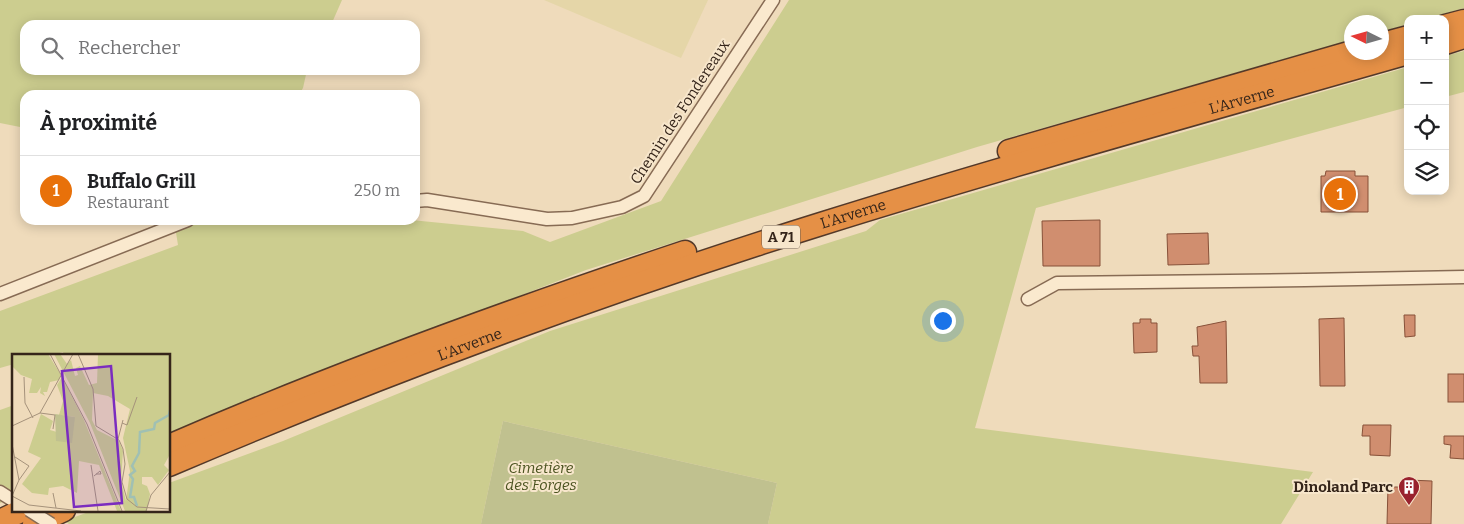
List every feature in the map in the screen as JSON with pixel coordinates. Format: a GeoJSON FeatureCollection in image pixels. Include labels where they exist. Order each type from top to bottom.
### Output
{"type":"FeatureCollection","features":[{"type":"Feature","properties":{"kind":"highway"},"geometry":{"type":"LineString","coordinates":[[1449,25],[1464,21]]}},
{"type":"Feature","properties":{"kind":"highway"},"geometry":{"type":"LineString","coordinates":[[1389,42],[1404,37]]}},
{"type":"Feature","properties":{"kind":"highway"},"geometry":{"type":"LineString","coordinates":[[1449,41],[1464,37]]}},
{"type":"Feature","properties":{"kind":"highway","name":"L'Arverne"},"geometry":{"type":"LineString","coordinates":[[170,446],[391,356],[596,282],[825,206],[1057,136],[1344,54]]}},
{"type":"Feature","properties":{"kind":"highway","name":"L'Arverne"},"geometry":{"type":"LineString","coordinates":[[170,465],[307,408],[483,339],[820,224],[1027,162],[1404,54]]}},
{"type":"Feature","properties":{"kind":"highway"},"geometry":{"type":"LineString","coordinates":[[0,521],[19,512]]}},
{"type":"Feature","properties":{"kind":"highway"},"geometry":{"type":"LineString","coordinates":[[34,524],[60,512]]}},
{"type":"Feature","properties":{"kind":"street","name":"Chemin des Fondereaux"},"geometry":{"type":"LineString","coordinates":[[420,200],[547,219],[572,218],[622,206],[644,196],[773,0]]}},
{"type":"Feature","properties":{"kind":"street"},"geometry":{"type":"LineString","coordinates":[[0,294],[175,225]]}},
{"type":"Feature","properties":{"kind":"street"},"geometry":{"type":"LineString","coordinates":[[1028,299],[1057,283],[1464,277]]}},
{"type":"Feature","properties":{"kind":"street"},"geometry":{"type":"LineString","coordinates":[[0,492],[12,499]]}},
{"type":"Feature","properties":{"kind":"street"},"geometry":{"type":"LineString","coordinates":[[32,512],[51,524]]}},
{"type":"Feature","properties":{"kind":"shaded area"},"geometry":{"type":"Polygon","coordinates":[[[544,0],[708,0],[681,58],[544,0]]]}},
{"type":"Feature","properties":{"kind":"green space"},"geometry":{"type":"Polygon","coordinates":[[[0,0],[342,0],[333,20],[20,20],[20,75],[306,75],[302,90],[20,90],[20,127],[0,123],[0,0]]]}},
{"type":"Feature","properties":{"kind":"green space"},"geometry":{"type":"Polygon","coordinates":[[[789,0],[1464,0],[1464,8],[1440,15],[1404,15],[1404,25],[1389,30],[1389,15],[1344,15],[1344,42],[977,147],[586,270],[170,433],[170,354],[64,354],[63,352],[56,354],[12,354],[12,365],[0,368],[0,311],[178,245],[175,225],[420,225],[420,221],[523,231],[550,242],[661,201],[789,0]]]}},
{"type":"Feature","properties":{"kind":"green space"},"geometry":{"type":"Polygon","coordinates":[[[1464,51],[1464,92],[1449,96],[1449,60],[1449,55],[1464,51]]]}},
{"type":"Feature","properties":{"kind":"green space"},"geometry":{"type":"Polygon","coordinates":[[[1404,68],[1404,108],[1036,208],[975,428],[1313,472],[1281,524],[768,524],[777,483],[503,421],[481,524],[69,524],[64,521],[89,512],[170,512],[170,483],[283,441],[550,331],[866,231],[880,220],[1404,68]]]}},
{"type":"Feature","properties":{"kind":"green space"},"geometry":{"type":"Polygon","coordinates":[[[12,406],[12,498],[0,503],[0,410],[12,406]]]}},
{"type":"Feature","properties":{"kind":"green space","name":"Cimetière des Forges"},"geometry":{"type":"Polygon","coordinates":[[[503,421],[777,483],[768,524],[481,524],[503,421]]]}},
{"type":"Feature","properties":{"kind":"building"},"geometry":{"type":"Polygon","coordinates":[[[1326,171],[1355,171],[1355,176],[1368,176],[1368,212],[1321,212],[1321,176],[1325,176],[1326,171]]]}},
{"type":"Feature","properties":{"kind":"building"},"geometry":{"type":"Polygon","coordinates":[[[1100,220],[1100,266],[1043,266],[1042,221],[1100,220]]]}},
{"type":"Feature","properties":{"kind":"building"},"geometry":{"type":"Polygon","coordinates":[[[1208,233],[1209,264],[1168,265],[1167,234],[1208,233]]]}},
{"type":"Feature","properties":{"kind":"building"},"geometry":{"type":"Polygon","coordinates":[[[1404,315],[1415,315],[1415,336],[1405,337],[1404,315]]]}},
{"type":"Feature","properties":{"kind":"building"},"geometry":{"type":"Polygon","coordinates":[[[1344,318],[1345,386],[1320,386],[1319,319],[1344,318]]]}},
{"type":"Feature","properties":{"kind":"building"},"geometry":{"type":"Polygon","coordinates":[[[1140,319],[1151,319],[1151,323],[1157,323],[1157,352],[1134,353],[1133,323],[1140,323],[1140,319]]]}},
{"type":"Feature","properties":{"kind":"building"},"geometry":{"type":"Polygon","coordinates":[[[1226,321],[1227,383],[1200,383],[1199,356],[1193,356],[1192,346],[1198,346],[1197,327],[1226,321]]]}},
{"type":"Feature","properties":{"kind":"building"},"geometry":{"type":"Polygon","coordinates":[[[1448,374],[1464,374],[1464,402],[1448,402],[1448,374]]]}},
{"type":"Feature","properties":{"kind":"building"},"geometry":{"type":"Polygon","coordinates":[[[1363,425],[1391,425],[1390,456],[1370,455],[1370,436],[1362,436],[1363,425]]]}},
{"type":"Feature","properties":{"kind":"building"},"geometry":{"type":"Polygon","coordinates":[[[1444,436],[1464,436],[1464,459],[1450,458],[1451,445],[1444,444],[1444,436]]]}},
{"type":"Feature","properties":{"kind":"building","name":"Dinoland Parc"},"geometry":{"type":"Polygon","coordinates":[[[1409,480],[1432,481],[1431,524],[1387,524],[1388,487],[1409,487],[1409,480]]]}},
{"type":"Feature","properties":{"kind":"place","name":"Buffalo Grill"},"geometry":{"type":"Point","coordinates":[1340,194]}},
{"type":"Feature","properties":{"kind":"place","name":"Dinoland Parc"},"geometry":{"type":"Point","coordinates":[1409,506]}}]}
